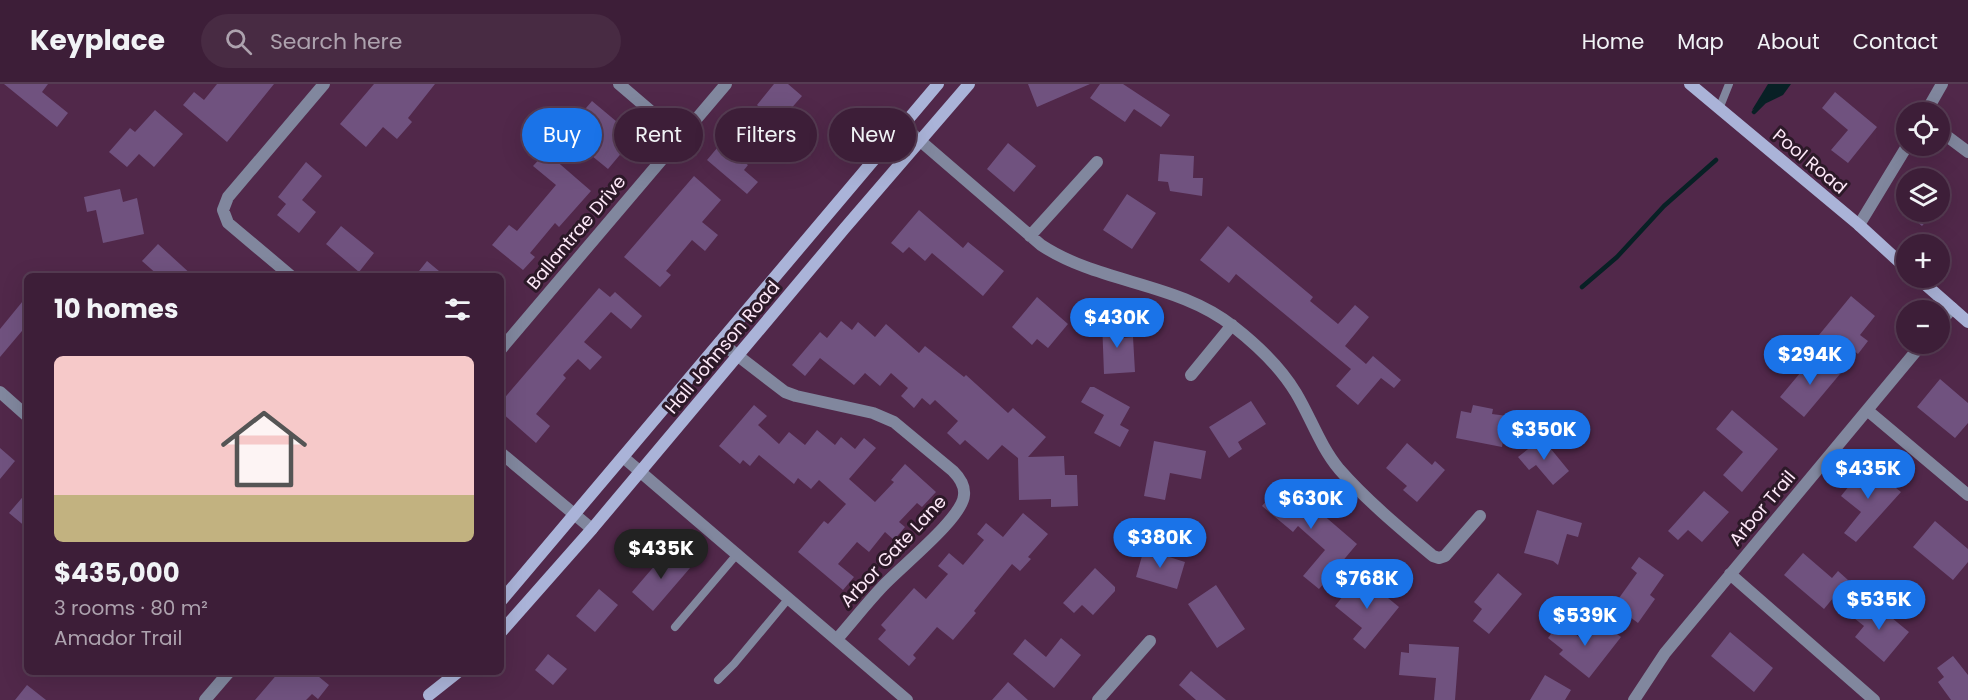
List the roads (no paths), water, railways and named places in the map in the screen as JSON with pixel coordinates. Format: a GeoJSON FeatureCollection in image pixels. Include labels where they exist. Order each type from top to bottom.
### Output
{"type":"FeatureCollection","features":[{"type":"Feature","properties":{"kind":"main road","name":"Hall Johnson Road"},"geometry":{"type":"LineString","coordinates":[[916,110],[938,84]]}},
{"type":"Feature","properties":{"kind":"main road","name":"Hall Johnson Road"},"geometry":{"type":"LineString","coordinates":[[504,629],[592,529],[969,84]]}},
{"type":"Feature","properties":{"kind":"main road","name":"Pool Road"},"geometry":{"type":"LineString","coordinates":[[1690,84],[1859,225],[1896,259]]}},
{"type":"Feature","properties":{"kind":"main road","name":"Hall Johnson Road"},"geometry":{"type":"LineString","coordinates":[[504,596],[872,162]]}},
{"type":"Feature","properties":{"kind":"main road"},"geometry":{"type":"LineString","coordinates":[[1929,288],[1968,322]]}},
{"type":"Feature","properties":{"kind":"main road"},"geometry":{"type":"LineString","coordinates":[[427,698],[444,675]]}},
{"type":"Feature","properties":{"kind":"main road"},"geometry":{"type":"LineString","coordinates":[[427,698],[454,675]]}},
{"type":"Feature","properties":{"kind":"street"},"geometry":{"type":"LineString","coordinates":[[287,273],[228,223],[223,210],[228,197],[324,84]]}},
{"type":"Feature","properties":{"kind":"street"},"geometry":{"type":"LineString","coordinates":[[619,84],[647,108]]}},
{"type":"Feature","properties":{"kind":"street","name":"Ballantrae Drive"},"geometry":{"type":"LineString","coordinates":[[703,111],[726,84]]}},
{"type":"Feature","properties":{"kind":"street"},"geometry":{"type":"LineString","coordinates":[[1932,102],[1942,84]]}},
{"type":"Feature","properties":{"kind":"street"},"geometry":{"type":"LineString","coordinates":[[916,136],[1030,236],[1062,259],[1175,295],[1203,307],[1232,325],[1266,355],[1296,392],[1328,453],[1339,469],[1393,522],[1432,556],[1439,558],[1444,556],[1480,516]]}},
{"type":"Feature","properties":{"kind":"street"},"geometry":{"type":"LineString","coordinates":[[1950,138],[1968,152]]}},
{"type":"Feature","properties":{"kind":"street"},"geometry":{"type":"LineString","coordinates":[[1859,225],[1901,156]]}},
{"type":"Feature","properties":{"kind":"street","name":"Ballantrae Drive"},"geometry":{"type":"LineString","coordinates":[[504,345],[660,162]]}},
{"type":"Feature","properties":{"kind":"street"},"geometry":{"type":"LineString","coordinates":[[1030,236],[1097,162]]}},
{"type":"Feature","properties":{"kind":"street"},"geometry":{"type":"LineString","coordinates":[[1191,375],[1232,325]]}},
{"type":"Feature","properties":{"kind":"street","name":"Arbor Gate Lane"},"geometry":{"type":"LineString","coordinates":[[720,342],[784,392],[873,413],[894,422],[953,471],[963,486],[964,495],[960,508],[928,544],[882,586],[837,639]]}},
{"type":"Feature","properties":{"kind":"street","name":"Arbor Trail"},"geometry":{"type":"LineString","coordinates":[[1634,700],[1665,653],[1914,354]]}},
{"type":"Feature","properties":{"kind":"street"},"geometry":{"type":"LineString","coordinates":[[0,392],[24,413]]}},
{"type":"Feature","properties":{"kind":"street"},"geometry":{"type":"LineString","coordinates":[[1867,410],[1968,495]]}},
{"type":"Feature","properties":{"kind":"street"},"geometry":{"type":"LineString","coordinates":[[504,456],[592,529]]}},
{"type":"Feature","properties":{"kind":"street"},"geometry":{"type":"LineString","coordinates":[[623,457],[738,553],[907,700]]}},
{"type":"Feature","properties":{"kind":"street"},"geometry":{"type":"LineString","coordinates":[[1730,574],[1874,700]]}},
{"type":"Feature","properties":{"kind":"street"},"geometry":{"type":"LineString","coordinates":[[1098,700],[1150,641]]}},
{"type":"Feature","properties":{"kind":"street"},"geometry":{"type":"LineString","coordinates":[[205,700],[226,675]]}},
{"type":"Feature","properties":{"kind":"lane"},"geometry":{"type":"LineString","coordinates":[[1719,109],[1730,84]]}},
{"type":"Feature","properties":{"kind":"lane"},"geometry":{"type":"LineString","coordinates":[[675,627],[738,553]]}},
{"type":"Feature","properties":{"kind":"lane"},"geometry":{"type":"LineString","coordinates":[[718,681],[789,598]]}},
{"type":"Feature","properties":{"kind":"waterway"},"geometry":{"type":"LineString","coordinates":[[1754,112],[1763,103]]}},
{"type":"Feature","properties":{"kind":"waterway"},"geometry":{"type":"LineString","coordinates":[[1582,287],[1617,257],[1664,206],[1716,160]]}}]}
